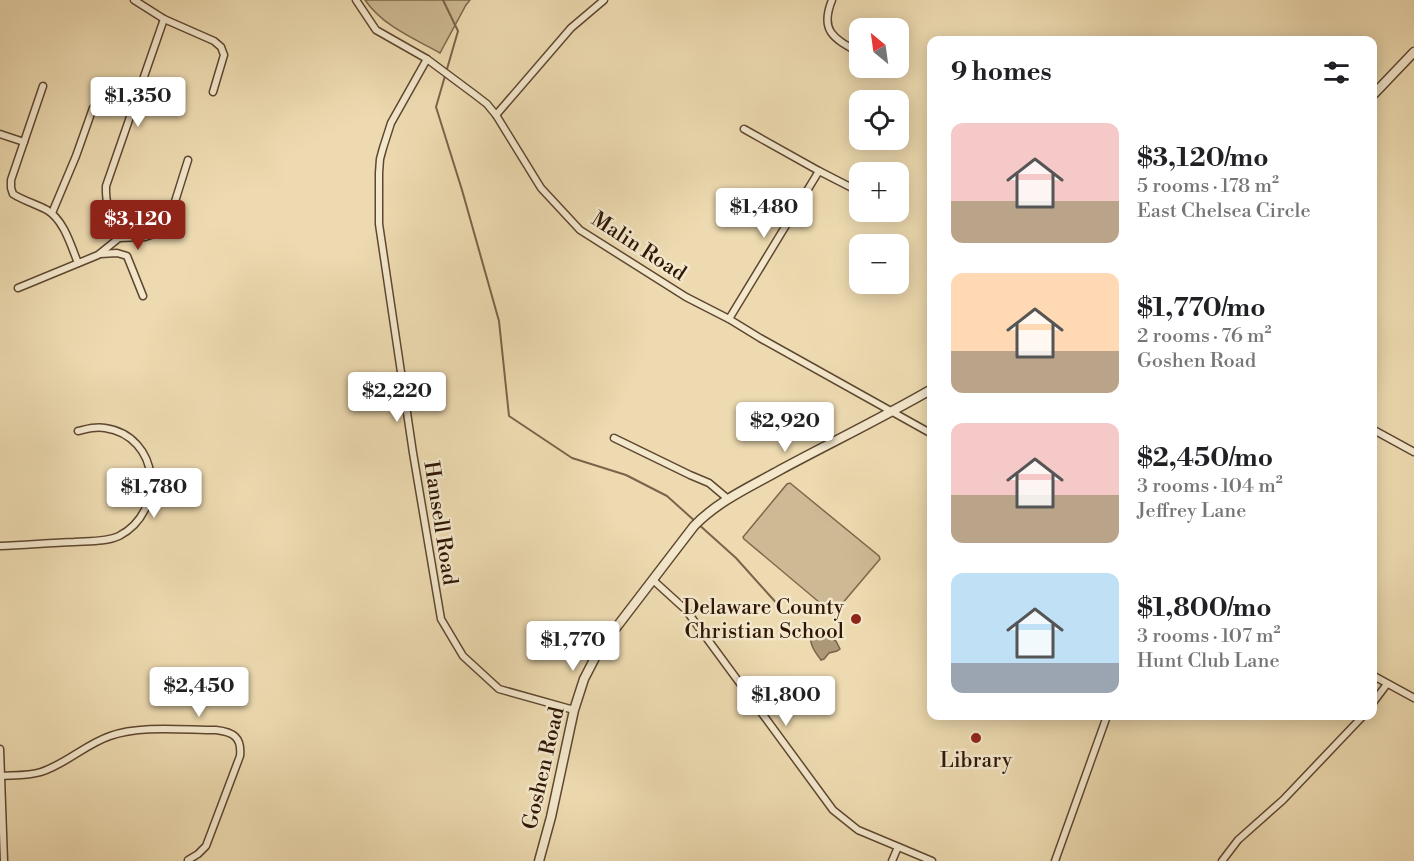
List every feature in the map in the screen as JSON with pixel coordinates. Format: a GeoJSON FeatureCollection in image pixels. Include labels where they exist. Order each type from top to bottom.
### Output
{"type":"FeatureCollection","features":[{"type":"Feature","properties":{"kind":"street"},"geometry":{"type":"LineString","coordinates":[[134,0],[164,19],[214,41],[224,51],[213,92]]}},
{"type":"Feature","properties":{"kind":"street","name":"Malin Road"},"geometry":{"type":"LineString","coordinates":[[356,0],[376,30],[427,59],[487,104],[541,188],[580,230],[686,297],[927,431]]}},
{"type":"Feature","properties":{"kind":"street"},"geometry":{"type":"LineString","coordinates":[[496,115],[571,28],[603,0]]}},
{"type":"Feature","properties":{"kind":"street"},"geometry":{"type":"LineString","coordinates":[[832,0],[827,22],[831,34],[849,47]]}},
{"type":"Feature","properties":{"kind":"street"},"geometry":{"type":"LineString","coordinates":[[119,238],[108,211],[106,186],[164,19]]}},
{"type":"Feature","properties":{"kind":"street"},"geometry":{"type":"LineString","coordinates":[[1377,91],[1414,52]]}},
{"type":"Feature","properties":{"kind":"street","name":"Hansell Road"},"geometry":{"type":"LineString","coordinates":[[427,59],[392,123],[383,148],[379,173],[379,224],[413,453],[441,619],[464,656],[499,689],[574,710]]}},
{"type":"Feature","properties":{"kind":"street"},"geometry":{"type":"LineString","coordinates":[[44,86],[11,180],[11,188],[13,194],[20,199],[52,213],[63,229],[78,263]]}},
{"type":"Feature","properties":{"kind":"street"},"geometry":{"type":"LineString","coordinates":[[52,213],[93,108]]}},
{"type":"Feature","properties":{"kind":"street"},"geometry":{"type":"LineString","coordinates":[[744,129],[849,186]]}},
{"type":"Feature","properties":{"kind":"street"},"geometry":{"type":"LineString","coordinates":[[0,134],[24,142]]}},
{"type":"Feature","properties":{"kind":"street"},"geometry":{"type":"LineString","coordinates":[[98,255],[119,238],[145,237],[167,227],[188,160]]}},
{"type":"Feature","properties":{"kind":"street"},"geometry":{"type":"LineString","coordinates":[[729,319],[819,171]]}},
{"type":"Feature","properties":{"kind":"street"},"geometry":{"type":"LineString","coordinates":[[18,288],[98,255],[117,253],[127,256],[143,296]]}},
{"type":"Feature","properties":{"kind":"street","name":"Goshen Road"},"geometry":{"type":"LineString","coordinates":[[539,861],[574,710],[584,679],[599,650],[696,524],[728,498],[927,392]]}},
{"type":"Feature","properties":{"kind":"street"},"geometry":{"type":"LineString","coordinates":[[0,546],[109,540],[129,530],[145,511],[151,493],[151,473],[139,447],[114,430],[94,427],[78,431]]}},
{"type":"Feature","properties":{"kind":"street"},"geometry":{"type":"LineString","coordinates":[[1377,432],[1414,452]]}},
{"type":"Feature","properties":{"kind":"street"},"geometry":{"type":"LineString","coordinates":[[614,438],[709,483],[728,498]]}},
{"type":"Feature","properties":{"kind":"street"},"geometry":{"type":"LineString","coordinates":[[653,580],[686,610],[832,810],[858,830],[932,861]]}},
{"type":"Feature","properties":{"kind":"street"},"geometry":{"type":"LineString","coordinates":[[1377,678],[1414,698]]}},
{"type":"Feature","properties":{"kind":"street"},"geometry":{"type":"LineString","coordinates":[[1377,697],[1387,684]]}},
{"type":"Feature","properties":{"kind":"street"},"geometry":{"type":"LineString","coordinates":[[1055,861],[1106,720]]}},
{"type":"Feature","properties":{"kind":"street"},"geometry":{"type":"LineString","coordinates":[[1222,861],[1238,840],[1283,800],[1359,720]]}},
{"type":"Feature","properties":{"kind":"street"},"geometry":{"type":"LineString","coordinates":[[1,776],[39,773],[99,740],[122,732],[226,731],[239,740],[240,756],[206,846],[188,860]]}},
{"type":"Feature","properties":{"kind":"street"},"geometry":{"type":"LineString","coordinates":[[0,749],[4,861]]}},
{"type":"Feature","properties":{"kind":"street"},"geometry":{"type":"LineString","coordinates":[[892,861],[898,847]]}},
{"type":"Feature","properties":{"kind":"shaded area"},"geometry":{"type":"Polygon","coordinates":[[[365,0],[470,0],[440,53],[390,24],[365,0]]]}},
{"type":"Feature","properties":{"kind":"shaded area"},"geometry":{"type":"Polygon","coordinates":[[[790,483],[879,556],[880,559],[835,612],[832,613],[743,537],[790,483]]]}},
{"type":"Feature","properties":{"kind":"shaded area"},"geometry":{"type":"Polygon","coordinates":[[[816,628],[836,641],[840,649],[829,653],[821,660],[810,639],[811,631],[816,628]]]}},
{"type":"Feature","properties":{"kind":"waterway"},"geometry":{"type":"LineString","coordinates":[[443,0],[458,31],[436,107],[499,321],[509,416],[572,458],[626,475],[667,496],[736,558],[780,607]]}},
{"type":"Feature","properties":{"kind":"place","name":"Delaware County Christian School"},"geometry":{"type":"Point","coordinates":[856,619]}},
{"type":"Feature","properties":{"kind":"place","name":"Library"},"geometry":{"type":"Point","coordinates":[976,738]}}]}
